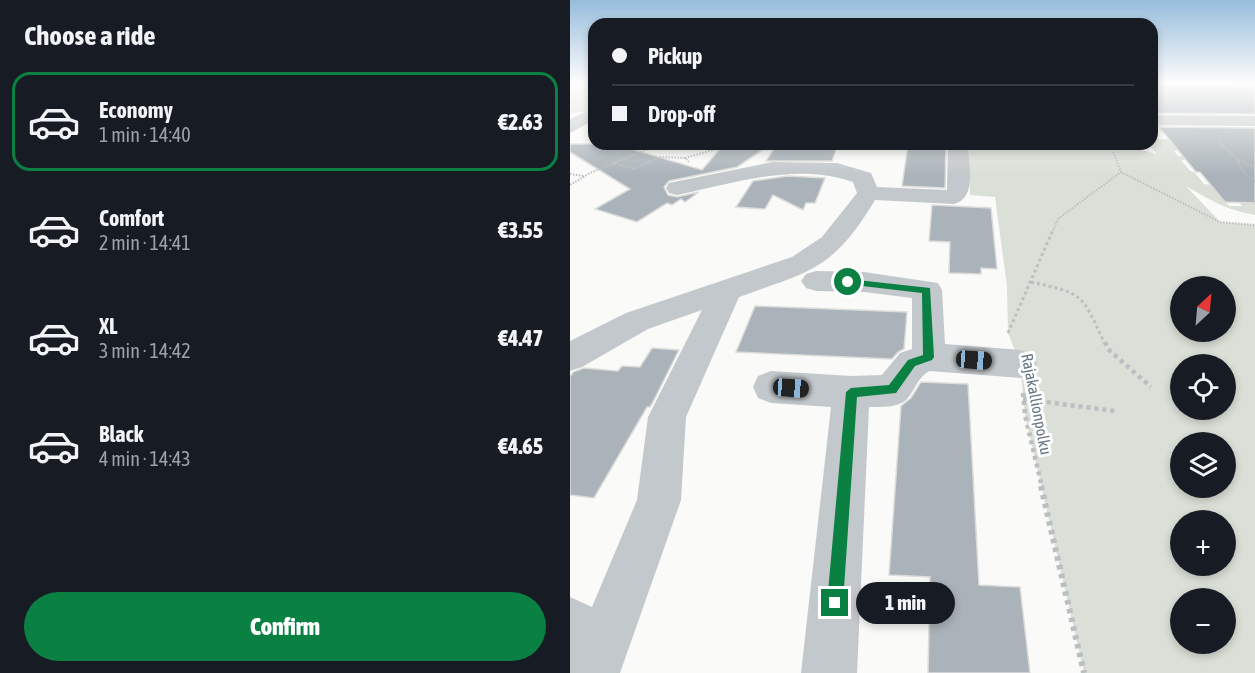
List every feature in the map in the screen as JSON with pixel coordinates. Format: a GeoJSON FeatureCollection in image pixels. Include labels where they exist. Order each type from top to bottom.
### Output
{"type":"FeatureCollection","features":[{"type":"Feature","properties":{"kind":"street"},"geometry":{"type":"LineString","coordinates":[[570,116],[588,114]]}},
{"type":"Feature","properties":{"kind":"street"},"geometry":{"type":"LineString","coordinates":[[570,127],[588,116]]}},
{"type":"Feature","properties":{"kind":"street"},"geometry":{"type":"LineString","coordinates":[[1158,120],[1255,122]]}},
{"type":"Feature","properties":{"kind":"street"},"geometry":{"type":"LineString","coordinates":[[868,193],[954,197],[958,192],[958,150]]}},
{"type":"Feature","properties":{"kind":"street"},"geometry":{"type":"LineString","coordinates":[[677,188],[772,168],[806,166],[837,169],[863,178],[868,193]]}},
{"type":"Feature","properties":{"kind":"street"},"geometry":{"type":"LineString","coordinates":[[765,195],[772,168]]}},
{"type":"Feature","properties":{"kind":"street"},"geometry":{"type":"LineString","coordinates":[[570,357],[637,321],[804,263],[831,243],[855,214],[868,193]]}},
{"type":"Feature","properties":{"kind":"street"},"geometry":{"type":"LineString","coordinates":[[816,281],[864,282],[927,291],[928,357]]}},
{"type":"Feature","properties":{"kind":"street"},"geometry":{"type":"LineString","coordinates":[[588,646],[659,500],[667,417],[727,290]]}},
{"type":"Feature","properties":{"kind":"street"},"geometry":{"type":"LineString","coordinates":[[771,387],[851,392],[892,390],[912,363],[928,357],[1020,364]]}},
{"type":"Feature","properties":{"kind":"street"},"geometry":{"type":"LineString","coordinates":[[830,673],[851,392]]}},
{"type":"Feature","properties":{"kind":"path"},"geometry":{"type":"LineString","coordinates":[[1215,137],[1237,159],[1245,174],[1255,181]]}},
{"type":"Feature","properties":{"kind":"path"},"geometry":{"type":"LineString","coordinates":[[570,185],[612,163],[645,150]]}},
{"type":"Feature","properties":{"kind":"path"},"geometry":{"type":"LineString","coordinates":[[612,163],[635,169],[659,157],[685,158],[713,150]]}},
{"type":"Feature","properties":{"kind":"path"},"geometry":{"type":"LineString","coordinates":[[1112,150],[1121,172],[1220,222],[1255,225]]}},
{"type":"Feature","properties":{"kind":"path"},"geometry":{"type":"LineString","coordinates":[[685,158],[708,182]]}},
{"type":"Feature","properties":{"kind":"path"},"geometry":{"type":"LineString","coordinates":[[1237,159],[1255,167]]}},
{"type":"Feature","properties":{"kind":"path","name":"Rajakallionpolku"},"geometry":{"type":"LineString","coordinates":[[1084,673],[1025,415],[1020,364],[1008,333],[1058,219],[1121,172]]}},
{"type":"Feature","properties":{"kind":"path"},"geometry":{"type":"LineString","coordinates":[[570,174],[585,176]]}},
{"type":"Feature","properties":{"kind":"path"},"geometry":{"type":"LineString","coordinates":[[1031,282],[1071,291],[1085,302],[1108,349],[1151,387]]}},
{"type":"Feature","properties":{"kind":"path"},"geometry":{"type":"LineString","coordinates":[[1023,399],[1115,411]]}},
{"type":"Feature","properties":{"kind":"shaded area"},"geometry":{"type":"Polygon","coordinates":[[[1158,139],[1213,140],[1174,151],[1178,156],[1183,156],[1186,160],[1181,160],[1190,171],[1194,172],[1204,184],[1211,185],[1229,206],[1242,206],[1239,202],[1255,203],[1255,215],[1219,204],[1186,186],[1220,222],[1255,225],[1255,673],[1084,673],[1025,415],[1020,364],[1008,333],[1007,286],[995,197],[970,195],[967,150],[1140,150],[1157,154],[1153,150],[1158,150],[1158,139]]]}},
{"type":"Feature","properties":{"kind":"building"},"geometry":{"type":"Polygon","coordinates":[[[1159,127],[1255,128],[1255,203],[1225,202],[1200,172],[1196,172],[1159,127]]]}},
{"type":"Feature","properties":{"kind":"building"},"geometry":{"type":"Polygon","coordinates":[[[570,144],[588,144],[588,150],[635,150],[702,170],[719,150],[762,150],[737,167],[669,181],[664,187],[668,195],[677,197],[699,192],[685,202],[681,199],[672,205],[667,203],[637,222],[595,209],[630,189],[570,152],[570,144]]]}},
{"type":"Feature","properties":{"kind":"building"},"geometry":{"type":"Polygon","coordinates":[[[773,150],[836,150],[832,161],[766,161],[773,150]]]}},
{"type":"Feature","properties":{"kind":"building"},"geometry":{"type":"Polygon","coordinates":[[[907,150],[946,150],[945,188],[902,186],[907,150]]]}},
{"type":"Feature","properties":{"kind":"building"},"geometry":{"type":"Polygon","coordinates":[[[788,176],[825,178],[815,203],[806,203],[803,210],[773,195],[765,209],[736,207],[753,181],[788,176]]]}},
{"type":"Feature","properties":{"kind":"building"},"geometry":{"type":"Polygon","coordinates":[[[932,205],[991,208],[997,269],[981,268],[981,274],[949,273],[950,242],[929,241],[932,205]]]}},
{"type":"Feature","properties":{"kind":"building"},"geometry":{"type":"Polygon","coordinates":[[[755,306],[907,312],[904,349],[892,359],[736,352],[755,306]]]}},
{"type":"Feature","properties":{"kind":"building"},"geometry":{"type":"Polygon","coordinates":[[[652,348],[679,350],[653,402],[650,407],[647,407],[594,498],[570,495],[570,377],[573,372],[584,368],[618,371],[622,366],[640,367],[652,348]]]}},
{"type":"Feature","properties":{"kind":"building"},"geometry":{"type":"Polygon","coordinates":[[[921,382],[968,384],[979,585],[1020,587],[1030,673],[928,673],[930,577],[889,575],[901,406],[911,398],[921,382]]]}},
{"type":"Feature","properties":{"kind":"route"},"geometry":{"type":"LineString","coordinates":[[835,603],[851,392],[892,390],[912,363],[928,357],[927,291],[864,282],[848,282]]}}]}
